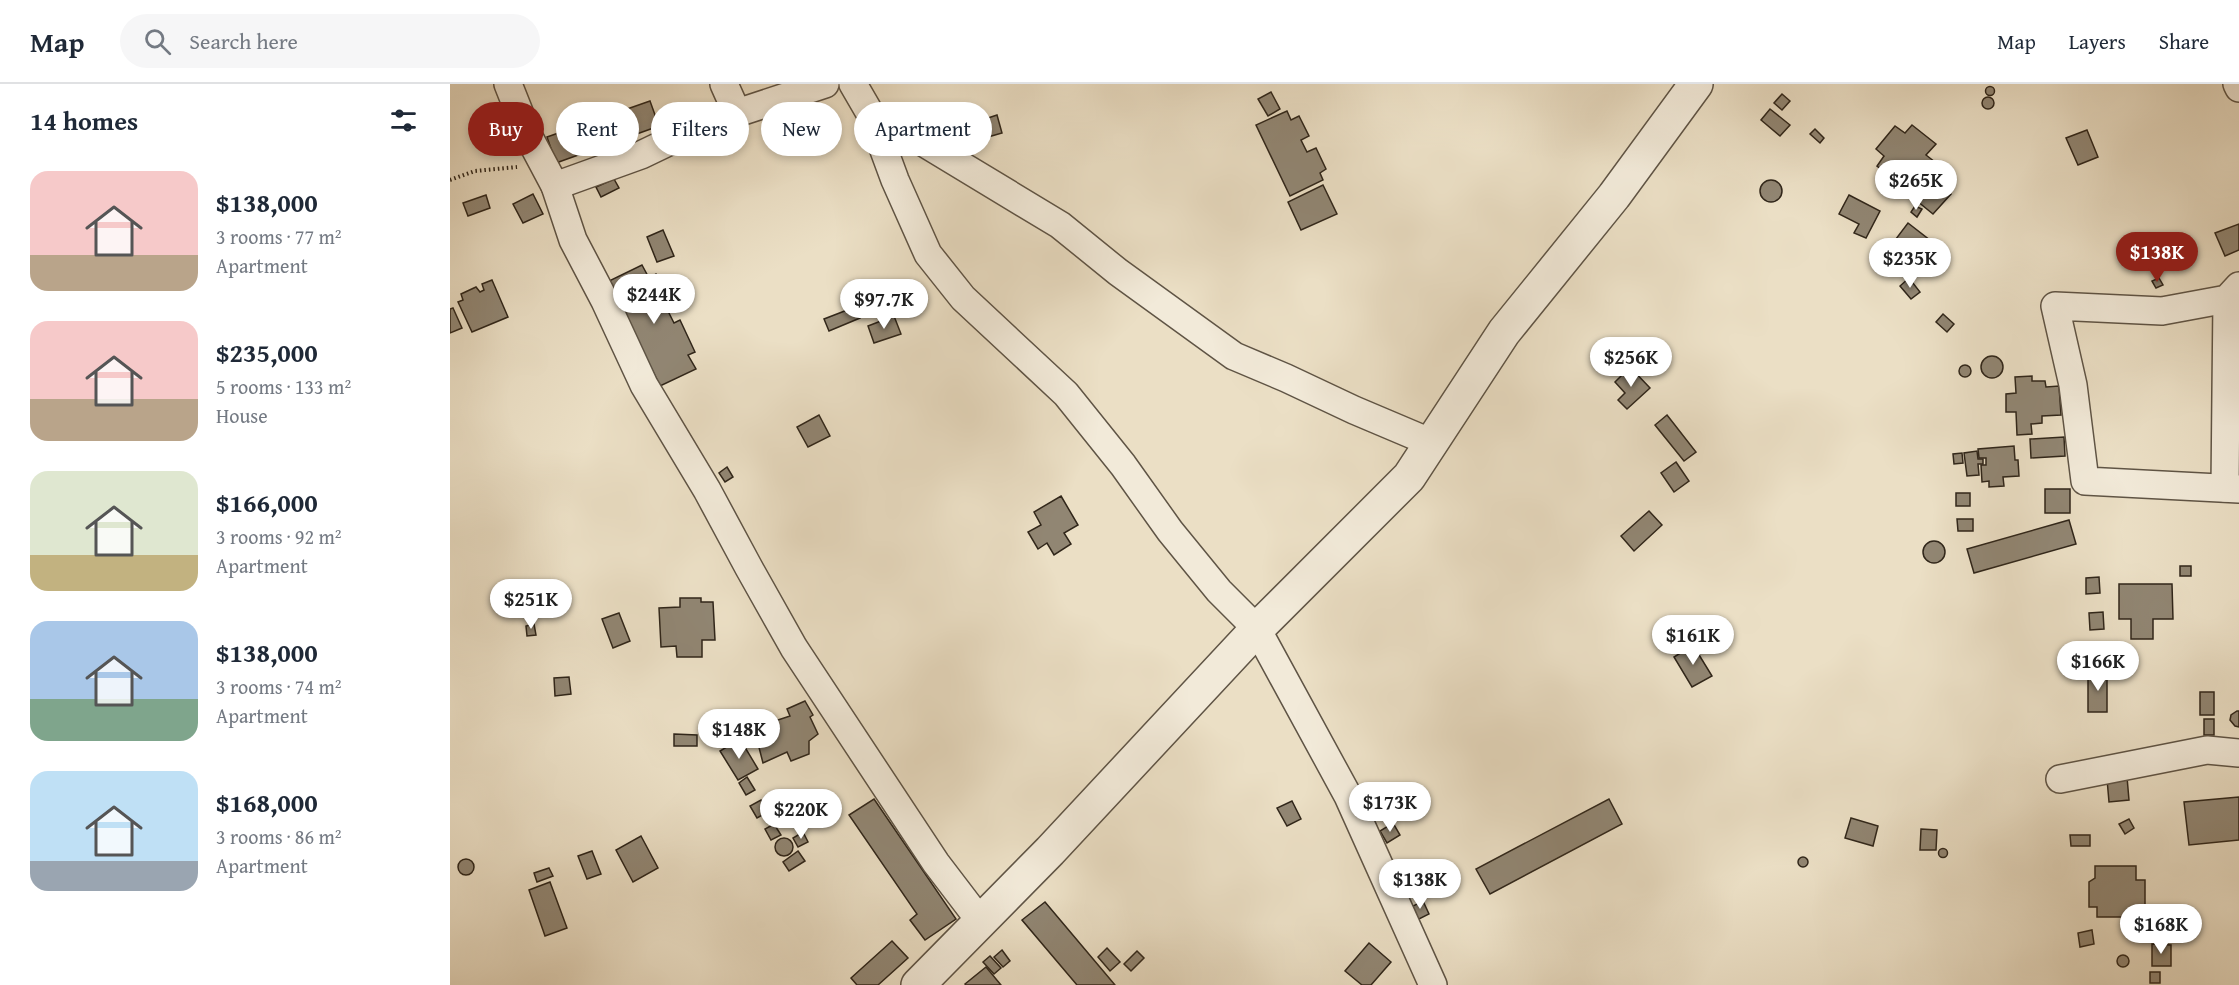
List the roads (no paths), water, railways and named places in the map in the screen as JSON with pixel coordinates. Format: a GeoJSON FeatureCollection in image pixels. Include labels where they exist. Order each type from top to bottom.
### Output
{"type":"FeatureCollection","features":[{"type":"Feature","properties":{"kind":"street"},"geometry":{"type":"LineString","coordinates":[[508,84],[529,137],[549,175],[573,240],[605,301],[644,385],[708,490],[789,638],[930,854],[981,922]]}},
{"type":"Feature","properties":{"kind":"street"},"geometry":{"type":"LineString","coordinates":[[724,84],[732,102]]}},
{"type":"Feature","properties":{"kind":"street"},"geometry":{"type":"LineString","coordinates":[[749,109],[825,84]]}},
{"type":"Feature","properties":{"kind":"street"},"geometry":{"type":"LineString","coordinates":[[853,84],[863,102]]}},
{"type":"Feature","properties":{"kind":"street"},"geometry":{"type":"LineString","coordinates":[[918,985],[981,922],[1219,672],[1257,629],[1410,477],[1504,332],[1614,196],[1696,84]]}},
{"type":"Feature","properties":{"kind":"street"},"geometry":{"type":"LineString","coordinates":[[2237,84],[2239,88]]}},
{"type":"Feature","properties":{"kind":"street"},"geometry":{"type":"LineString","coordinates":[[549,175],[641,155],[651,150]]}},
{"type":"Feature","properties":{"kind":"street"},"geometry":{"type":"LineString","coordinates":[[886,156],[928,254],[963,298],[1066,394],[1123,465],[1170,531],[1219,591],[1257,629],[1348,796],[1433,985]]}},
{"type":"Feature","properties":{"kind":"street"},"geometry":{"type":"LineString","coordinates":[[946,156],[1060,225],[1118,272],[1234,356],[1431,443]]}},
{"type":"Feature","properties":{"kind":"street"},"geometry":{"type":"LineString","coordinates":[[2233,293],[2232,488],[2085,481],[2073,385],[2055,306],[2162,311],[2233,293]]}},
{"type":"Feature","properties":{"kind":"street"},"geometry":{"type":"LineString","coordinates":[[2060,779],[2207,750],[2239,753]]}}]}
